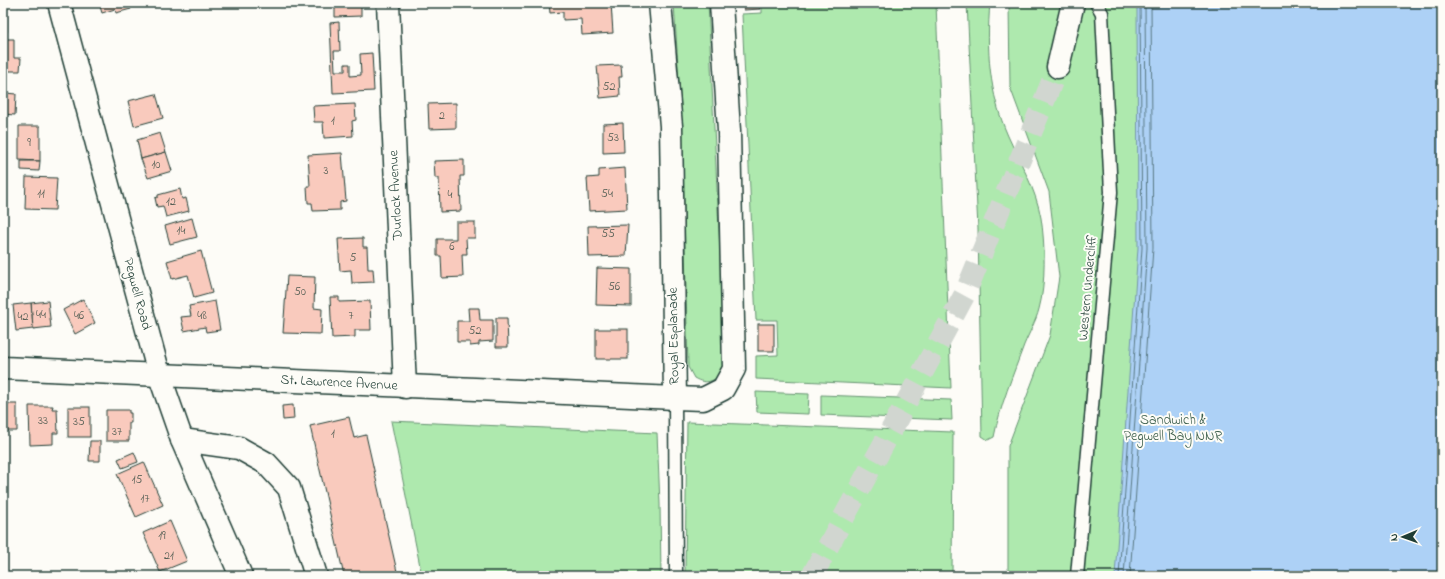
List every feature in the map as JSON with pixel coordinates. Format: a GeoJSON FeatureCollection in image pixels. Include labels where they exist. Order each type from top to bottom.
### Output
{"type":"FeatureCollection","features":[{"type":"Feature","properties":{"kind":"main road","name":"Pegwell Road"},"geometry":{"type":"LineString","coordinates":[[59,3],[159,374],[182,440],[241,576]]}},
{"type":"Feature","properties":{"kind":"main road","name":"Durlock Avenue"},"geometry":{"type":"LineString","coordinates":[[388,3],[405,387]]}},
{"type":"Feature","properties":{"kind":"main road","name":"Royal Esplanade"},"geometry":{"type":"LineString","coordinates":[[660,3],[671,126],[675,398],[703,399],[723,389],[734,369],[729,131],[721,3]]}},
{"type":"Feature","properties":{"kind":"main road"},"geometry":{"type":"LineString","coordinates":[[1058,67],[1073,3]]}},
{"type":"Feature","properties":{"kind":"main road","name":"St. Lawrence Avenue"},"geometry":{"type":"LineString","coordinates":[[3,368],[675,398]]}},
{"type":"Feature","properties":{"kind":"main road"},"geometry":{"type":"LineString","coordinates":[[182,440],[239,448],[266,463],[289,488],[316,576]]}},
{"type":"Feature","properties":{"kind":"lane","name":"Western Undercliff"},"geometry":{"type":"LineString","coordinates":[[1077,576],[1111,192],[1102,13],[1096,3]]}},
{"type":"Feature","properties":{"kind":"lane"},"geometry":{"type":"LineString","coordinates":[[675,398],[676,576]]}},
{"type":"Feature","properties":{"kind":"green space"},"geometry":{"type":"Polygon","coordinates":[[[674,3],[708,3],[720,251],[723,371],[713,380],[706,382],[694,378],[688,367],[682,129],[674,3]]]}},
{"type":"Feature","properties":{"kind":"green space"},"geometry":{"type":"Polygon","coordinates":[[[762,3],[936,3],[951,388],[756,379],[756,356],[778,355],[777,320],[756,320],[742,14],[762,13],[762,3]]]}},
{"type":"Feature","properties":{"kind":"green space"},"geometry":{"type":"Polygon","coordinates":[[[967,3],[990,3],[988,38],[990,71],[993,87],[1008,136],[1027,176],[1039,207],[1044,251],[1043,288],[1038,314],[1024,345],[1007,391],[994,437],[988,440],[982,436],[978,229],[967,3]]]}},
{"type":"Feature","properties":{"kind":"green space","name":"Sandwich & Pegwell Bay NNR"},"geometry":{"type":"Polygon","coordinates":[[[1009,3],[1282,3],[1350,576],[1008,576],[1008,446],[1050,335],[1059,277],[1049,192],[1010,87],[1009,3]]]}},
{"type":"Feature","properties":{"kind":"green space"},"geometry":{"type":"Polygon","coordinates":[[[756,392],[809,394],[808,414],[757,412],[756,392]]]}},
{"type":"Feature","properties":{"kind":"green space"},"geometry":{"type":"Polygon","coordinates":[[[821,395],[951,400],[952,420],[821,415],[821,395]]]}},
{"type":"Feature","properties":{"kind":"green space"},"geometry":{"type":"Polygon","coordinates":[[[391,421],[657,433],[661,576],[422,576],[391,421]]]}},
{"type":"Feature","properties":{"kind":"green space"},"geometry":{"type":"Polygon","coordinates":[[[687,422],[953,432],[952,576],[685,576],[687,422]]]}},
{"type":"Feature","properties":{"kind":"water"},"geometry":{"type":"Polygon","coordinates":[[[1137,3],[1442,3],[1442,576],[1115,576],[1138,248],[1137,3]]]}},
{"type":"Feature","properties":{"kind":"building"},"geometry":{"type":"Polygon","coordinates":[[[3,3],[4,16],[7,16],[7,32],[3,32],[3,3]]]}},
{"type":"Feature","properties":{"kind":"building"},"geometry":{"type":"Polygon","coordinates":[[[99,3],[133,3],[130,4],[131,9],[116,13],[115,9],[102,13],[99,3]]]}},
{"type":"Feature","properties":{"kind":"building"},"geometry":{"type":"Polygon","coordinates":[[[151,3],[181,3],[181,4],[151,6],[151,3]]]}},
{"type":"Feature","properties":{"kind":"building"},"geometry":{"type":"Polygon","coordinates":[[[335,3],[361,3],[361,16],[335,17],[335,3]]]}},
{"type":"Feature","properties":{"kind":"building"},"geometry":{"type":"Polygon","coordinates":[[[549,3],[611,3],[613,33],[582,35],[581,19],[563,20],[563,12],[550,13],[549,3]]]}},
{"type":"Feature","properties":{"kind":"building"},"geometry":{"type":"Polygon","coordinates":[[[743,3],[760,3],[760,9],[744,10],[743,3]]]}},
{"type":"Feature","properties":{"kind":"building"},"geometry":{"type":"Polygon","coordinates":[[[339,22],[340,51],[334,51],[335,71],[345,71],[345,64],[350,64],[350,76],[361,75],[360,54],[372,53],[374,91],[333,93],[330,23],[339,22]]]}},
{"type":"Feature","properties":{"kind":"building"},"geometry":{"type":"Polygon","coordinates":[[[3,39],[14,39],[14,58],[21,58],[20,71],[3,71],[3,39]]]}},
{"type":"Feature","properties":{"kind":"building"},"geometry":{"type":"Polygon","coordinates":[[[621,65],[622,77],[619,77],[620,96],[600,98],[597,66],[621,65]]]}},
{"type":"Feature","properties":{"kind":"building"},"geometry":{"type":"Polygon","coordinates":[[[3,89],[5,89],[5,93],[16,94],[15,115],[3,114],[3,89]]]}},
{"type":"Feature","properties":{"kind":"building"},"geometry":{"type":"Polygon","coordinates":[[[156,94],[163,118],[134,126],[128,101],[156,94]]]}},
{"type":"Feature","properties":{"kind":"building"},"geometry":{"type":"Polygon","coordinates":[[[456,103],[456,128],[429,129],[428,104],[456,103]]]}},
{"type":"Feature","properties":{"kind":"building"},"geometry":{"type":"Polygon","coordinates":[[[355,104],[356,120],[352,121],[353,136],[324,138],[323,122],[314,122],[313,106],[355,104]]]}},
{"type":"Feature","properties":{"kind":"building"},"geometry":{"type":"Polygon","coordinates":[[[623,123],[624,152],[603,153],[603,124],[623,123]]]}},
{"type":"Feature","properties":{"kind":"building"},"geometry":{"type":"Polygon","coordinates":[[[19,126],[40,126],[40,161],[19,160],[19,126]]]}},
{"type":"Feature","properties":{"kind":"building"},"geometry":{"type":"Polygon","coordinates":[[[160,133],[166,152],[141,159],[137,140],[160,133]]]}},
{"type":"Feature","properties":{"kind":"building"},"geometry":{"type":"Polygon","coordinates":[[[166,152],[172,171],[148,178],[141,159],[166,152]]]}},
{"type":"Feature","properties":{"kind":"building"},"geometry":{"type":"Polygon","coordinates":[[[342,153],[346,201],[340,202],[340,210],[313,211],[312,203],[308,203],[307,186],[310,186],[308,155],[342,153]]]}},
{"type":"Feature","properties":{"kind":"building"},"geometry":{"type":"Polygon","coordinates":[[[464,160],[464,176],[460,176],[461,211],[440,212],[439,178],[435,178],[434,161],[464,160]]]}},
{"type":"Feature","properties":{"kind":"building"},"geometry":{"type":"Polygon","coordinates":[[[21,161],[40,161],[39,171],[21,170],[21,161]]]}},
{"type":"Feature","properties":{"kind":"building"},"geometry":{"type":"Polygon","coordinates":[[[625,168],[627,209],[589,211],[587,178],[599,177],[599,170],[625,168]]]}},
{"type":"Feature","properties":{"kind":"building"},"geometry":{"type":"Polygon","coordinates":[[[26,177],[57,178],[55,210],[25,209],[26,177]]]}},
{"type":"Feature","properties":{"kind":"building"},"geometry":{"type":"Polygon","coordinates":[[[180,189],[182,199],[186,198],[189,211],[166,217],[163,206],[157,207],[155,198],[158,197],[158,195],[180,189]]]}},
{"type":"Feature","properties":{"kind":"building"},"geometry":{"type":"Polygon","coordinates":[[[192,218],[197,237],[170,244],[165,226],[192,218]]]}},
{"type":"Feature","properties":{"kind":"building"},"geometry":{"type":"Polygon","coordinates":[[[456,222],[475,222],[475,238],[466,238],[467,254],[462,254],[463,277],[442,278],[441,256],[437,256],[437,239],[456,239],[456,222]]]}},
{"type":"Feature","properties":{"kind":"building"},"geometry":{"type":"Polygon","coordinates":[[[628,225],[626,256],[589,257],[588,226],[628,225]]]}},
{"type":"Feature","properties":{"kind":"building"},"geometry":{"type":"Polygon","coordinates":[[[363,238],[363,247],[367,247],[368,269],[373,269],[374,282],[352,283],[351,270],[340,271],[338,239],[363,238]]]}},
{"type":"Feature","properties":{"kind":"building"},"geometry":{"type":"Polygon","coordinates":[[[201,251],[212,293],[194,298],[188,275],[172,279],[167,261],[201,251]]]}},
{"type":"Feature","properties":{"kind":"building"},"geometry":{"type":"Polygon","coordinates":[[[597,268],[631,269],[631,306],[596,305],[597,268]]]}},
{"type":"Feature","properties":{"kind":"building"},"geometry":{"type":"Polygon","coordinates":[[[287,276],[315,277],[314,308],[322,309],[321,334],[283,333],[287,276]]]}},
{"type":"Feature","properties":{"kind":"building"},"geometry":{"type":"Polygon","coordinates":[[[330,297],[339,297],[339,302],[370,301],[371,330],[355,330],[355,337],[332,338],[330,297]]]}},
{"type":"Feature","properties":{"kind":"building"},"geometry":{"type":"Polygon","coordinates":[[[83,299],[95,323],[75,334],[63,310],[83,299]]]}},
{"type":"Feature","properties":{"kind":"building"},"geometry":{"type":"Polygon","coordinates":[[[48,301],[51,327],[33,329],[31,303],[48,301]]]}},
{"type":"Feature","properties":{"kind":"building"},"geometry":{"type":"Polygon","coordinates":[[[215,301],[220,330],[206,332],[205,327],[184,331],[181,317],[191,316],[189,306],[215,301]]]}},
{"type":"Feature","properties":{"kind":"building"},"geometry":{"type":"Polygon","coordinates":[[[31,303],[33,329],[16,331],[13,305],[31,303]]]}},
{"type":"Feature","properties":{"kind":"building"},"geometry":{"type":"Polygon","coordinates":[[[468,308],[479,308],[480,320],[493,320],[493,341],[479,342],[479,345],[470,346],[470,342],[457,342],[457,321],[469,321],[468,308]]]}},
{"type":"Feature","properties":{"kind":"building"},"geometry":{"type":"Polygon","coordinates":[[[496,318],[507,318],[508,347],[496,347],[496,318]]]}},
{"type":"Feature","properties":{"kind":"building"},"geometry":{"type":"Polygon","coordinates":[[[758,324],[774,324],[774,351],[758,351],[758,324]]]}},
{"type":"Feature","properties":{"kind":"building"},"geometry":{"type":"Polygon","coordinates":[[[596,329],[628,329],[628,359],[596,359],[596,329]]]}},
{"type":"Feature","properties":{"kind":"building"},"geometry":{"type":"Polygon","coordinates":[[[3,401],[8,401],[8,404],[17,404],[17,431],[3,431],[3,401]]]}},
{"type":"Feature","properties":{"kind":"building"},"geometry":{"type":"Polygon","coordinates":[[[293,405],[294,419],[283,420],[282,406],[293,405]]]}},
{"type":"Feature","properties":{"kind":"building"},"geometry":{"type":"Polygon","coordinates":[[[29,406],[53,406],[52,409],[57,409],[58,433],[53,433],[53,444],[30,445],[29,406]]]}},
{"type":"Feature","properties":{"kind":"building"},"geometry":{"type":"Polygon","coordinates":[[[68,407],[90,407],[90,437],[68,437],[68,407]]]}},
{"type":"Feature","properties":{"kind":"building"},"geometry":{"type":"Polygon","coordinates":[[[106,410],[129,410],[129,413],[131,413],[131,423],[129,423],[129,441],[106,441],[106,410]]]}},
{"type":"Feature","properties":{"kind":"building"},"geometry":{"type":"Polygon","coordinates":[[[349,417],[354,438],[366,435],[398,576],[344,576],[310,426],[349,417]]]}},
{"type":"Feature","properties":{"kind":"building"},"geometry":{"type":"Polygon","coordinates":[[[90,441],[100,441],[100,461],[89,461],[90,441]]]}},
{"type":"Feature","properties":{"kind":"building"},"geometry":{"type":"Polygon","coordinates":[[[134,452],[138,462],[122,468],[118,459],[134,452]]]}},
{"type":"Feature","properties":{"kind":"building"},"geometry":{"type":"Polygon","coordinates":[[[144,462],[163,505],[136,517],[117,474],[144,462]]]}},
{"type":"Feature","properties":{"kind":"building"},"geometry":{"type":"Polygon","coordinates":[[[170,521],[187,561],[160,572],[143,533],[170,521]]]}},
{"type":"Feature","properties":{"kind":"tunnel"},"geometry":{"type":"LineString","coordinates":[[812,576],[965,294],[1058,67]]}}]}
